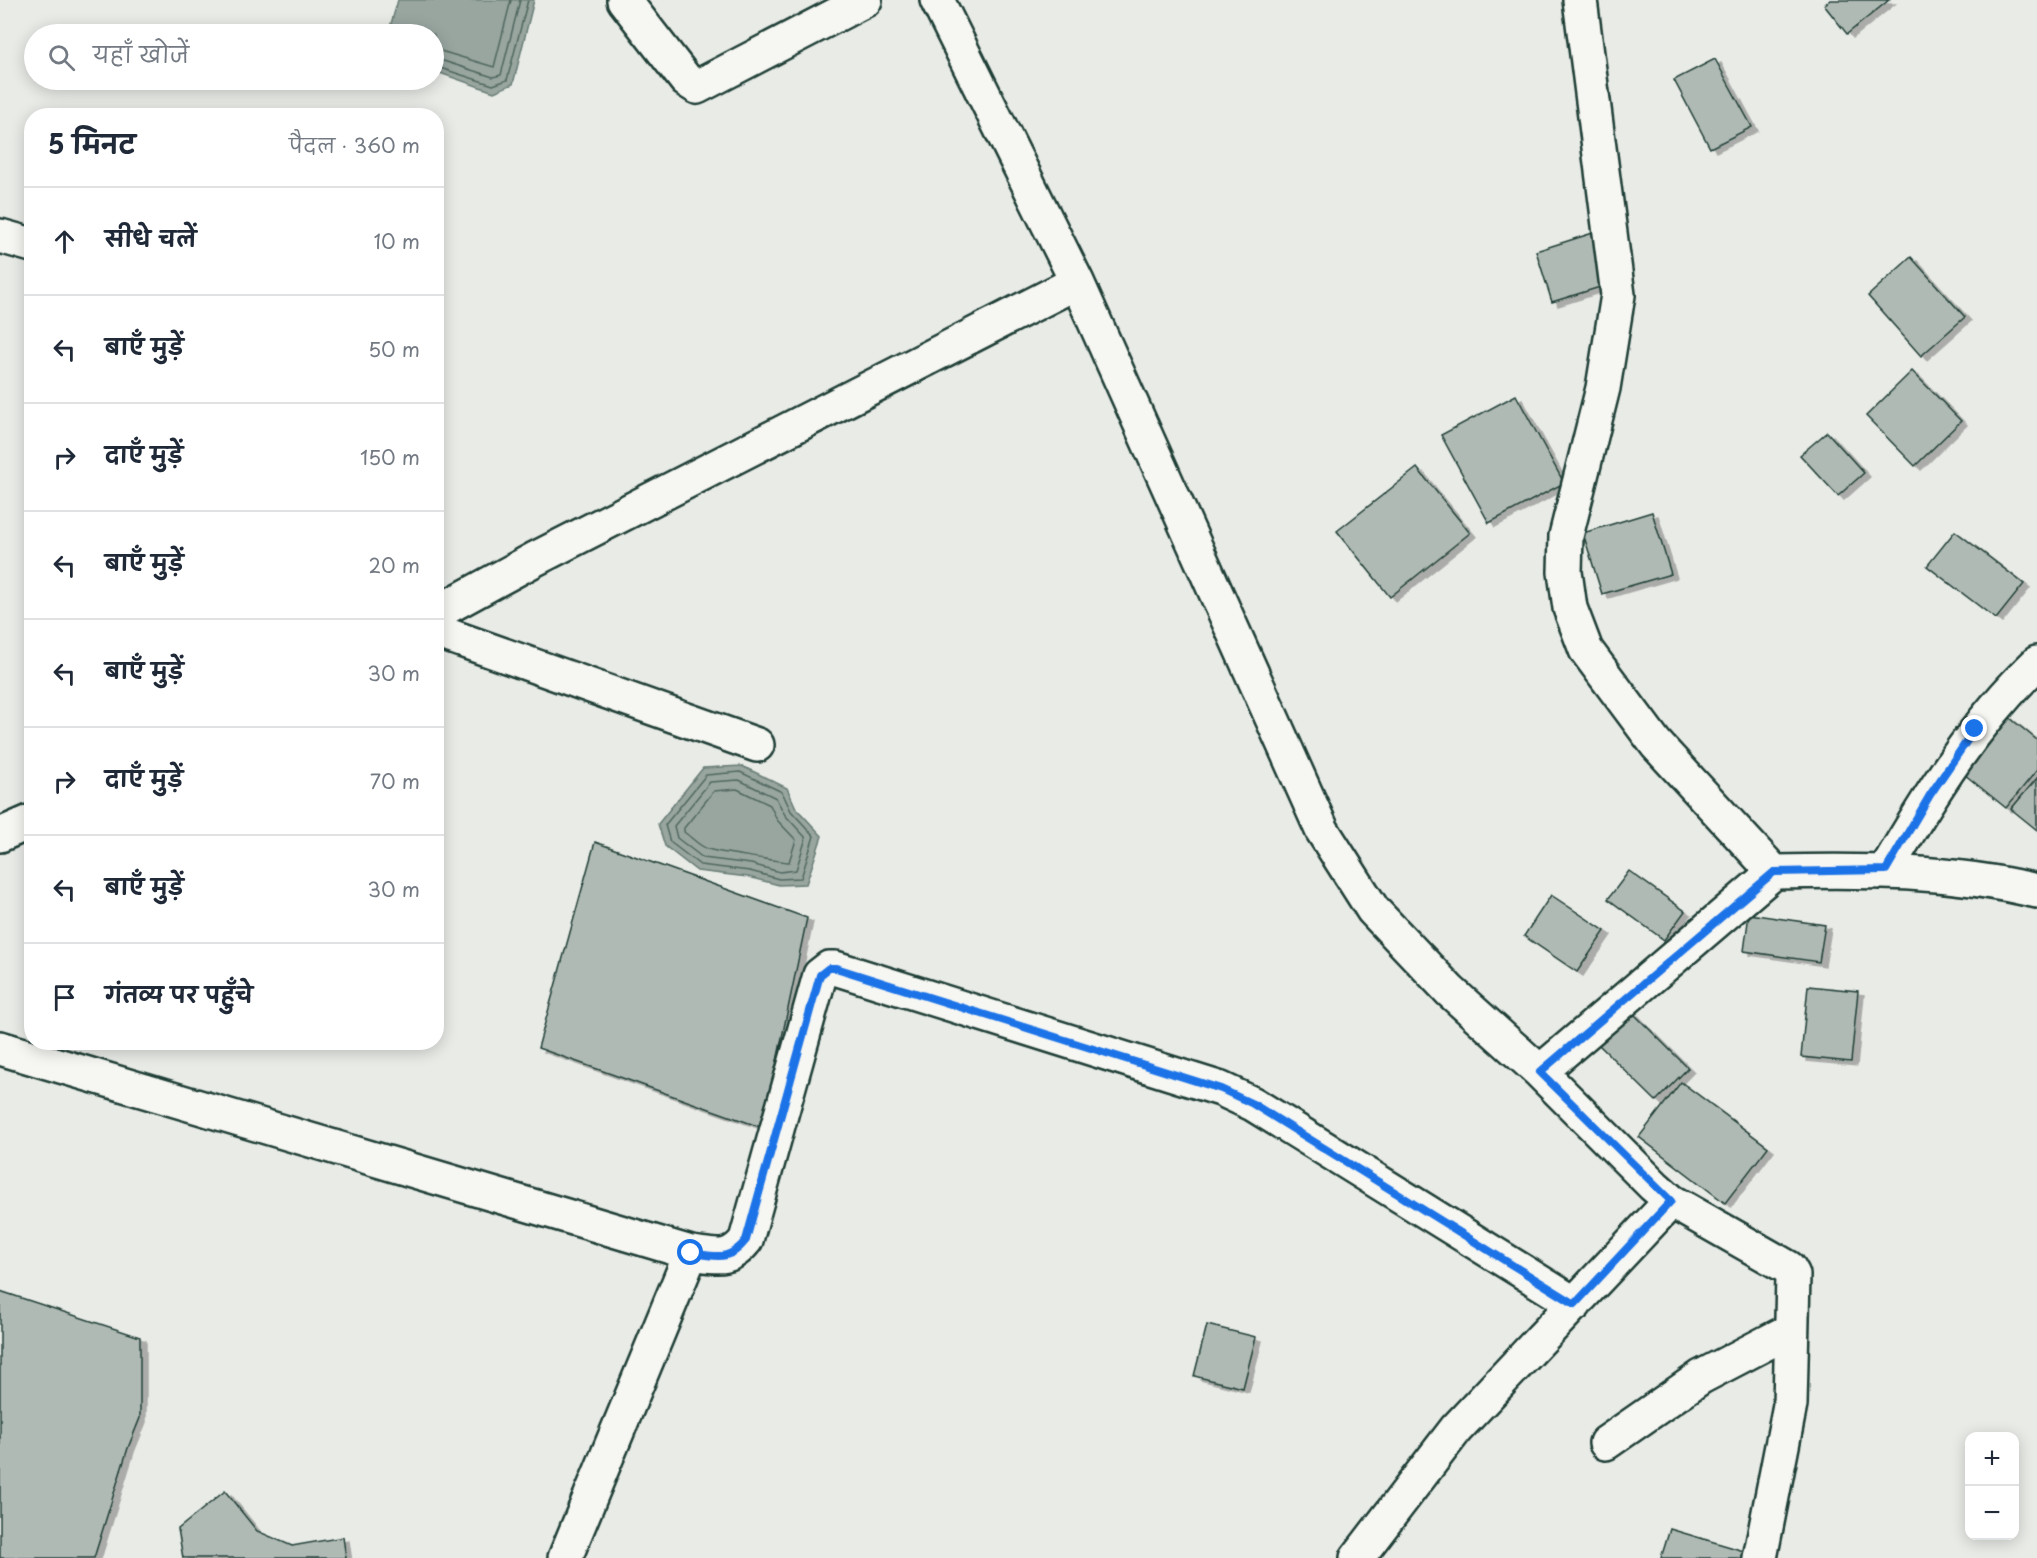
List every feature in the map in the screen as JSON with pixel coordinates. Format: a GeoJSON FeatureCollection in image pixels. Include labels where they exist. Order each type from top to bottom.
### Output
{"type":"FeatureCollection","features":[{"type":"Feature","properties":{"kind":"street"},"geometry":{"type":"LineString","coordinates":[[624,0],[686,80],[697,87],[865,0]]}},
{"type":"Feature","properties":{"kind":"street"},"geometry":{"type":"LineString","coordinates":[[937,0],[1077,282],[1322,830],[1373,910],[1450,991],[1540,1072],[1671,1201],[1786,1263],[1793,1275],[1790,1405],[1760,1558]]}},
{"type":"Feature","properties":{"kind":"street"},"geometry":{"type":"LineString","coordinates":[[1580,0],[1618,295],[1603,388],[1566,536],[1565,572],[1570,608],[1586,650],[1656,744],[1774,872]]}},
{"type":"Feature","properties":{"kind":"street"},"geometry":{"type":"LineString","coordinates":[[0,236],[24,243]]}},
{"type":"Feature","properties":{"kind":"street"},"geometry":{"type":"LineString","coordinates":[[444,609],[535,559],[1077,282]]}},
{"type":"Feature","properties":{"kind":"street"},"geometry":{"type":"LineString","coordinates":[[444,634],[757,745]]}},
{"type":"Feature","properties":{"kind":"street"},"geometry":{"type":"LineString","coordinates":[[1886,870],[1930,795],[1975,729],[2037,663]]}},
{"type":"Feature","properties":{"kind":"street"},"geometry":{"type":"LineString","coordinates":[[0,835],[24,824]]}},
{"type":"Feature","properties":{"kind":"street"},"geometry":{"type":"LineString","coordinates":[[1540,1072],[1774,872],[1886,870],[2001,882],[2037,891]]}},
{"type":"Feature","properties":{"kind":"street"},"geometry":{"type":"LineString","coordinates":[[0,1048],[691,1253],[720,1257],[736,1253],[746,1240],[820,975],[829,968],[836,968],[1221,1089],[1253,1104],[1575,1304]]}},
{"type":"Feature","properties":{"kind":"street"},"geometry":{"type":"LineString","coordinates":[[1357,1558],[1456,1429],[1671,1201]]}},
{"type":"Feature","properties":{"kind":"street"},"geometry":{"type":"LineString","coordinates":[[565,1558],[691,1253]]}},
{"type":"Feature","properties":{"kind":"street"},"geometry":{"type":"LineString","coordinates":[[1606,1443],[1701,1377],[1791,1330]]}},
{"type":"Feature","properties":{"kind":"water"},"geometry":{"type":"Polygon","coordinates":[[[398,0],[534,0],[513,84],[494,92],[444,74],[444,24],[391,24],[398,0]]]}},
{"type":"Feature","properties":{"kind":"water"},"geometry":{"type":"Polygon","coordinates":[[[742,766],[787,788],[796,808],[822,836],[806,884],[779,885],[748,877],[697,871],[665,846],[658,824],[703,768],[742,766]]]}},
{"type":"Feature","properties":{"kind":"building"},"geometry":{"type":"Polygon","coordinates":[[[1830,0],[1889,0],[1847,34],[1824,5],[1830,0]]]}},
{"type":"Feature","properties":{"kind":"building"},"geometry":{"type":"Polygon","coordinates":[[[1715,59],[1752,127],[1710,148],[1674,80],[1715,59]]]}},
{"type":"Feature","properties":{"kind":"building"},"geometry":{"type":"Polygon","coordinates":[[[1596,232],[1613,283],[1552,302],[1536,251],[1596,232]]]}},
{"type":"Feature","properties":{"kind":"building"},"geometry":{"type":"Polygon","coordinates":[[[1911,257],[1965,317],[1921,356],[1868,296],[1911,257]]]}},
{"type":"Feature","properties":{"kind":"building"},"geometry":{"type":"Polygon","coordinates":[[[1912,371],[1961,421],[1915,466],[1866,416],[1912,371]]]}},
{"type":"Feature","properties":{"kind":"building"},"geometry":{"type":"Polygon","coordinates":[[[1516,395],[1564,483],[1489,523],[1441,435],[1516,395]]]}},
{"type":"Feature","properties":{"kind":"building"},"geometry":{"type":"Polygon","coordinates":[[[1827,432],[1864,473],[1838,496],[1800,455],[1827,432]]]}},
{"type":"Feature","properties":{"kind":"building"},"geometry":{"type":"Polygon","coordinates":[[[1417,468],[1470,533],[1390,597],[1337,531],[1417,468]]]}},
{"type":"Feature","properties":{"kind":"building"},"geometry":{"type":"Polygon","coordinates":[[[1652,512],[1671,574],[1602,594],[1583,533],[1652,512]]]}},
{"type":"Feature","properties":{"kind":"building"},"geometry":{"type":"Polygon","coordinates":[[[1955,531],[2024,584],[1996,619],[1927,566],[1955,531]]]}},
{"type":"Feature","properties":{"kind":"building"},"geometry":{"type":"Polygon","coordinates":[[[2005,714],[2037,740],[2037,770],[2006,808],[1959,770],[2005,714]]]}},
{"type":"Feature","properties":{"kind":"building"},"geometry":{"type":"Polygon","coordinates":[[[2037,778],[2037,830],[2011,809],[2037,778]]]}},
{"type":"Feature","properties":{"kind":"building"},"geometry":{"type":"Polygon","coordinates":[[[595,842],[807,918],[763,1128],[538,1048],[595,842]]]}},
{"type":"Feature","properties":{"kind":"building"},"geometry":{"type":"Polygon","coordinates":[[[1629,871],[1685,911],[1664,940],[1608,899],[1629,871]]]}},
{"type":"Feature","properties":{"kind":"building"},"geometry":{"type":"Polygon","coordinates":[[[1551,895],[1605,931],[1577,972],[1524,936],[1551,895]]]}},
{"type":"Feature","properties":{"kind":"building"},"geometry":{"type":"Polygon","coordinates":[[[1749,914],[1825,925],[1819,962],[1744,951],[1749,914]]]}},
{"type":"Feature","properties":{"kind":"building"},"geometry":{"type":"Polygon","coordinates":[[[1808,986],[1858,991],[1851,1062],[1801,1057],[1808,986]]]}},
{"type":"Feature","properties":{"kind":"building"},"geometry":{"type":"Polygon","coordinates":[[[1632,1012],[1688,1068],[1656,1101],[1599,1045],[1632,1012]]]}},
{"type":"Feature","properties":{"kind":"building"},"geometry":{"type":"Polygon","coordinates":[[[1681,1082],[1768,1147],[1725,1203],[1639,1137],[1681,1082]]]}},
{"type":"Feature","properties":{"kind":"building"},"geometry":{"type":"Polygon","coordinates":[[[0,1291],[140,1337],[140,1418],[128,1448],[94,1558],[0,1558],[0,1291]]]}},
{"type":"Feature","properties":{"kind":"building"},"geometry":{"type":"Polygon","coordinates":[[[1207,1325],[1256,1337],[1243,1388],[1194,1376],[1207,1325]]]}},
{"type":"Feature","properties":{"kind":"building"},"geometry":{"type":"Polygon","coordinates":[[[225,1491],[257,1531],[292,1546],[343,1537],[346,1558],[183,1558],[178,1529],[225,1491]]]}},
{"type":"Feature","properties":{"kind":"building"},"geometry":{"type":"Polygon","coordinates":[[[1670,1529],[1754,1554],[1752,1558],[1661,1558],[1670,1529]]]}},
{"type":"Feature","properties":{"kind":"route"},"geometry":{"type":"LineString","coordinates":[[691,1253],[720,1257],[736,1253],[746,1240],[820,975],[829,968],[836,968],[1221,1089],[1253,1104],[1575,1304],[1671,1201],[1540,1072],[1774,872],[1886,870],[1930,795],[1975,729]]}}]}
